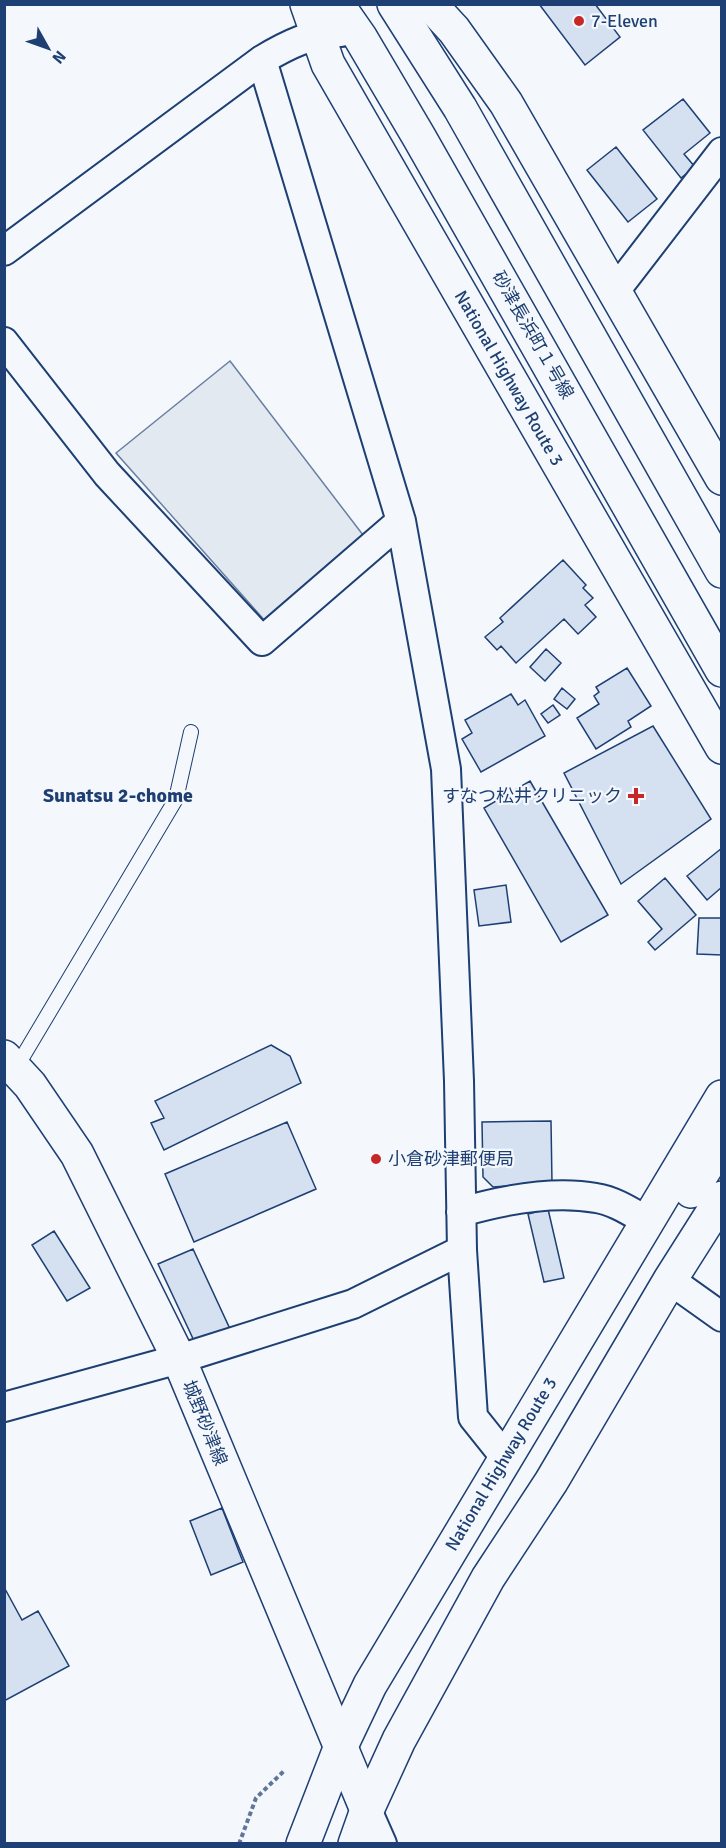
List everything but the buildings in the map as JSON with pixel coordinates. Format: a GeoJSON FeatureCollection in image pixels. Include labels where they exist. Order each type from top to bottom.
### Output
{"type":"FeatureCollection","features":[{"type":"Feature","properties":{"kind":"main road","name":"National Highway Route 3"},"geometry":{"type":"LineString","coordinates":[[307,4],[328,64],[722,747]]}},
{"type":"Feature","properties":{"kind":"main road","name":"砂津長浜町１号線"},"geometry":{"type":"LineString","coordinates":[[337,4],[360,37],[525,321],[722,670]]}},
{"type":"Feature","properties":{"kind":"main road"},"geometry":{"type":"LineString","coordinates":[[394,4],[460,108],[722,571]]}},
{"type":"Feature","properties":{"kind":"main road"},"geometry":{"type":"LineString","coordinates":[[430,4],[454,30],[495,86],[722,478]]}},
{"type":"Feature","properties":{"kind":"main road","name":"城野砂津線"},"geometry":{"type":"LineString","coordinates":[[8,1069],[30,1085],[77,1154],[179,1359],[367,1810]]}},
{"type":"Feature","properties":{"kind":"main road","name":"National Highway Route 3"},"geometry":{"type":"LineString","coordinates":[[303,1844],[340,1746],[370,1685],[722,1097]]}},
{"type":"Feature","properties":{"kind":"main road"},"geometry":{"type":"LineString","coordinates":[[439,1568],[537,1446],[722,1142]]}},
{"type":"Feature","properties":{"kind":"main road"},"geometry":{"type":"LineString","coordinates":[[355,1844],[367,1810],[399,1740],[488,1578],[551,1482],[670,1280],[722,1198]]}},
{"type":"Feature","properties":{"kind":"street"},"geometry":{"type":"LineString","coordinates":[[4,251],[262,60],[289,44],[317,35],[342,32],[360,37]]}},
{"type":"Feature","properties":{"kind":"street"},"geometry":{"type":"LineString","coordinates":[[262,60],[401,521],[446,769],[459,1081],[462,1250],[472,1417],[505,1457]]}},
{"type":"Feature","properties":{"kind":"street"},"geometry":{"type":"LineString","coordinates":[[615,291],[722,152]]}},
{"type":"Feature","properties":{"kind":"street"},"geometry":{"type":"LineString","coordinates":[[4,342],[107,474],[262,641],[401,521]]}},
{"type":"Feature","properties":{"kind":"street"},"geometry":{"type":"LineString","coordinates":[[461,1212],[497,1202],[570,1196],[597,1198],[621,1206],[647,1221]]}},
{"type":"Feature","properties":{"kind":"street"},"geometry":{"type":"LineString","coordinates":[[4,1407],[179,1359],[353,1304],[462,1250]]}},
{"type":"Feature","properties":{"kind":"street"},"geometry":{"type":"LineString","coordinates":[[670,1280],[722,1317]]}},
{"type":"Feature","properties":{"kind":"street"},"geometry":{"type":"LineString","coordinates":[[367,1810],[382,1844]]}},
{"type":"Feature","properties":{"kind":"lane"},"geometry":{"type":"LineString","coordinates":[[8,1069],[176,799],[191,732]]}},
{"type":"Feature","properties":{"kind":"path"},"geometry":{"type":"LineString","coordinates":[[239,1844],[255,1798],[285,1770]]}},
{"type":"Feature","properties":{"kind":"shaded area"},"geometry":{"type":"Polygon","coordinates":[[[230,361],[363,535],[266,622],[116,453],[230,361]]]}},
{"type":"Feature","properties":{"kind":"place","name":"7-Eleven"},"geometry":{"type":"Point","coordinates":[579,21]}},
{"type":"Feature","properties":{"kind":"place","name":"すなつ松井クリニック"},"geometry":{"type":"Point","coordinates":[636,796]}},
{"type":"Feature","properties":{"kind":"place","name":"小倉砂津郵便局"},"geometry":{"type":"Point","coordinates":[376,1159]}},
{"type":"Feature","properties":{"kind":"district","name":"Sunatsu 2-chome"},"geometry":{"type":"Point","coordinates":[118,795]}}]}
